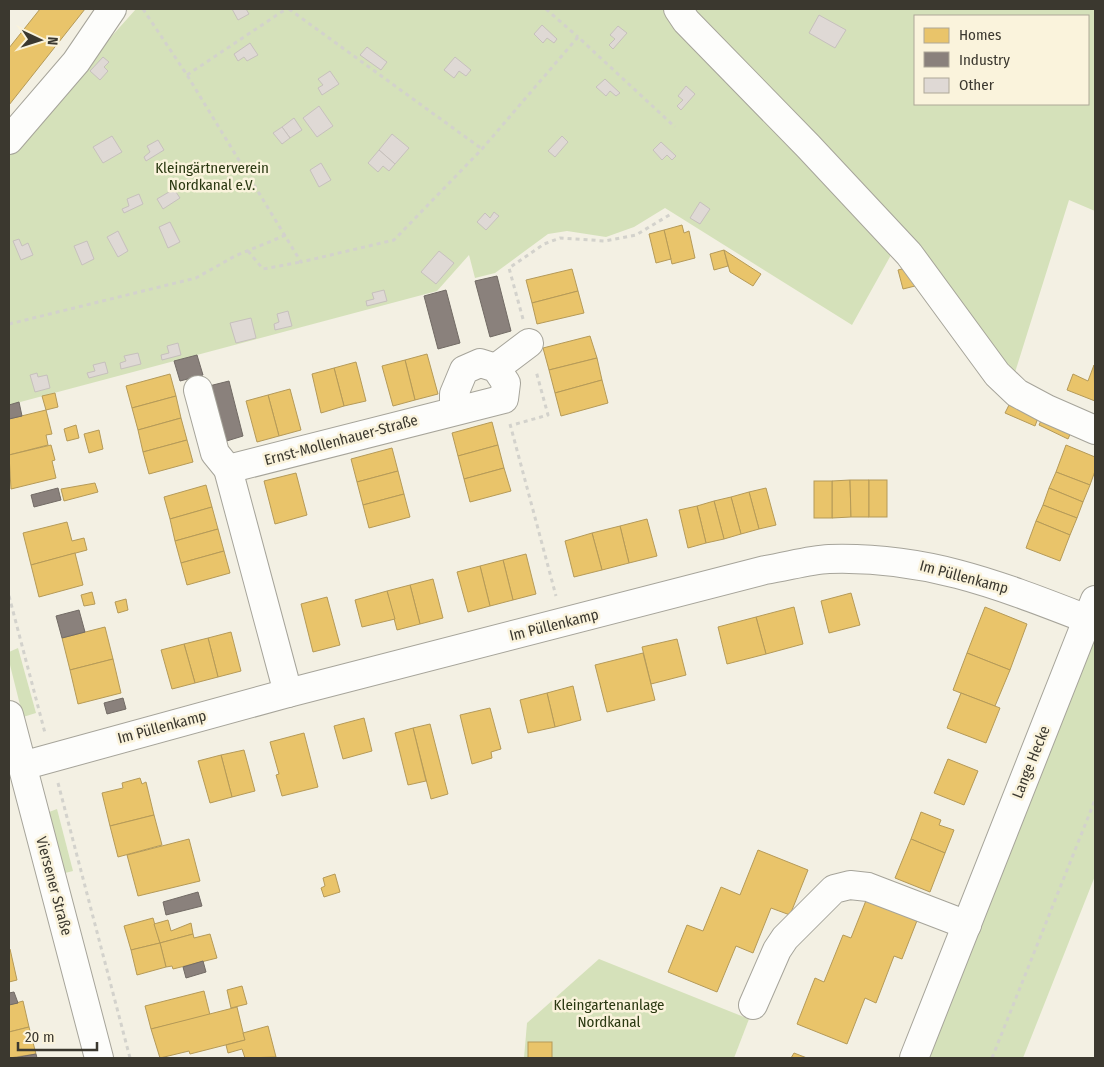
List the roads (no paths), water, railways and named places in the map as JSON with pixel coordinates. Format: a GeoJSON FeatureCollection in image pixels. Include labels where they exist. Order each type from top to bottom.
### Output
{"type":"FeatureCollection","features":[{"type":"Feature","properties":{"kind":"street"},"geometry":{"type":"LineString","coordinates":[[9,140],[76,62],[112,9]]}},
{"type":"Feature","properties":{"kind":"street"},"geometry":{"type":"LineString","coordinates":[[678,9],[686,21],[806,144],[909,254],[997,374],[1017,393],[1047,409],[1095,430]]}},
{"type":"Feature","properties":{"kind":"street"},"geometry":{"type":"LineString","coordinates":[[454,410],[454,394],[464,370],[480,363],[496,368],[529,343]]}},
{"type":"Feature","properties":{"kind":"street","name":"Ernst-Mollenhauer-Straße"},"geometry":{"type":"LineString","coordinates":[[228,469],[454,410],[504,399],[506,383],[496,368]]}},
{"type":"Feature","properties":{"kind":"street"},"geometry":{"type":"LineString","coordinates":[[198,390],[215,453],[228,469],[288,693]]}},
{"type":"Feature","properties":{"kind":"street","name":"Im Püllenkamp"},"geometry":{"type":"LineString","coordinates":[[22,766],[288,693],[765,570],[827,559],[876,560],[925,565],[1091,609]]}},
{"type":"Feature","properties":{"kind":"street","name":"Lange Hecke"},"geometry":{"type":"LineString","coordinates":[[914,1058],[1091,609]]}},
{"type":"Feature","properties":{"kind":"street","name":"Viersener Straße"},"geometry":{"type":"LineString","coordinates":[[9,715],[98,1058]]}},
{"type":"Feature","properties":{"kind":"street"},"geometry":{"type":"LineString","coordinates":[[753,1005],[777,950],[785,938],[834,889],[850,885],[868,887],[967,925]]}},
{"type":"Feature","properties":{"kind":"park label","name":"Kleingärtnerverein Nordkanal e.V."},"geometry":{"type":"Point","coordinates":[212,176]}},
{"type":"Feature","properties":{"kind":"park label","name":"Kleingartenanlage Nordkanal"},"geometry":{"type":"Point","coordinates":[609,1014]}}]}
